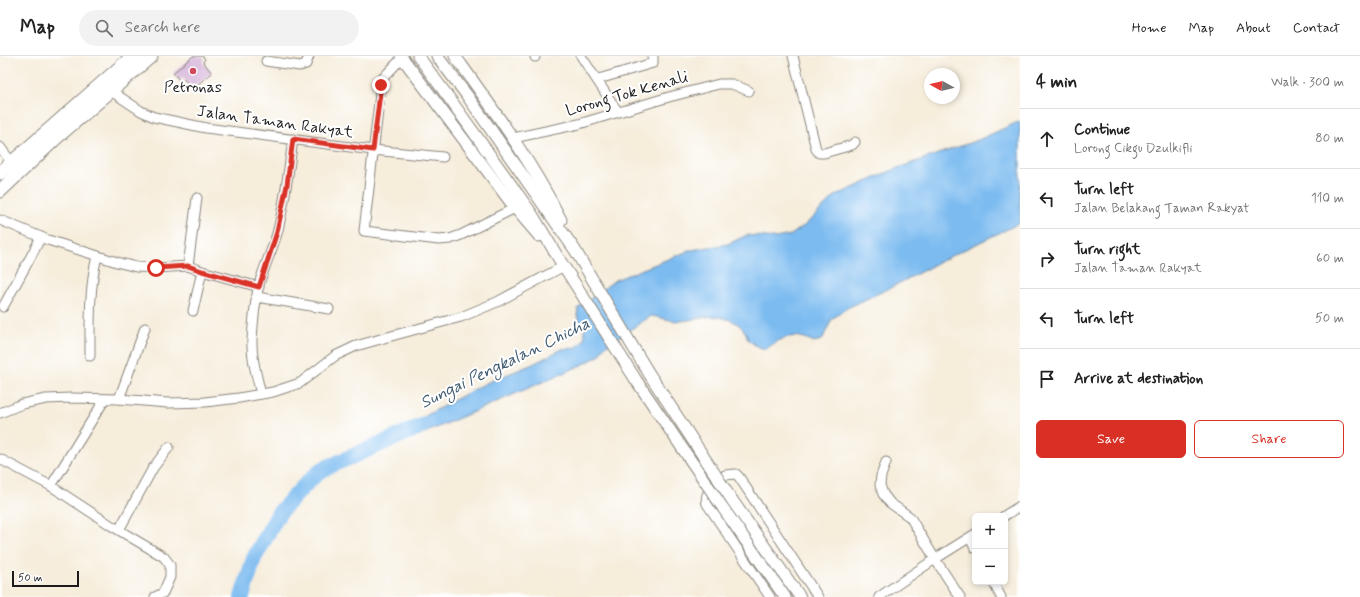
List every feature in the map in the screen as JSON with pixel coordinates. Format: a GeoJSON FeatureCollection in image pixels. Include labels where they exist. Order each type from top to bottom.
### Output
{"type":"FeatureCollection","features":[{"type":"Feature","properties":{"kind":"highway"},"geometry":{"type":"LineString","coordinates":[[0,173],[133,56]]}},
{"type":"Feature","properties":{"kind":"highway"},"geometry":{"type":"LineString","coordinates":[[0,191],[57,137],[152,56]]}},
{"type":"Feature","properties":{"kind":"main road"},"geometry":{"type":"LineString","coordinates":[[418,56],[532,214],[636,380],[785,597]]}},
{"type":"Feature","properties":{"kind":"main road"},"geometry":{"type":"LineString","coordinates":[[437,56],[466,94],[575,250]]}},
{"type":"Feature","properties":{"kind":"main road"},"geometry":{"type":"LineString","coordinates":[[455,56],[513,138],[552,203],[575,250],[648,372],[732,500],[800,597]]}},
{"type":"Feature","properties":{"kind":"main road"},"geometry":{"type":"LineString","coordinates":[[402,57],[515,208],[564,267]]}},
{"type":"Feature","properties":{"kind":"street"},"geometry":{"type":"LineString","coordinates":[[266,61],[300,66],[306,64],[309,56]]}},
{"type":"Feature","properties":{"kind":"street"},"geometry":{"type":"LineString","coordinates":[[581,56],[618,112]]}},
{"type":"Feature","properties":{"kind":"street"},"geometry":{"type":"LineString","coordinates":[[597,80],[652,63],[653,56]]}},
{"type":"Feature","properties":{"kind":"street"},"geometry":{"type":"LineString","coordinates":[[793,56],[816,149],[819,153],[824,153],[852,145],[855,142]]}},
{"type":"Feature","properties":{"kind":"street"},"geometry":{"type":"LineString","coordinates":[[402,57],[383,78],[381,85],[364,231],[439,240],[450,239],[515,208]]}},
{"type":"Feature","properties":{"kind":"street","name":"Lorong Tok Kenali"},"geometry":{"type":"LineString","coordinates":[[513,138],[579,124],[719,84],[732,84],[749,91]]}},
{"type":"Feature","properties":{"kind":"street","name":"Jalan Taman Rakyat"},"geometry":{"type":"LineString","coordinates":[[111,91],[141,111],[154,117],[206,128],[373,150],[443,157]]}},
{"type":"Feature","properties":{"kind":"street"},"geometry":{"type":"LineString","coordinates":[[261,394],[253,356],[252,341],[257,297],[277,232],[287,185],[293,139]]}},
{"type":"Feature","properties":{"kind":"street"},"geometry":{"type":"LineString","coordinates":[[0,147],[12,163]]}},
{"type":"Feature","properties":{"kind":"street"},"geometry":{"type":"LineString","coordinates":[[188,266],[197,198]]}},
{"type":"Feature","properties":{"kind":"street"},"geometry":{"type":"LineString","coordinates":[[0,220],[41,237],[97,256],[136,267],[156,268],[188,266],[259,287]]}},
{"type":"Feature","properties":{"kind":"street"},"geometry":{"type":"LineString","coordinates":[[3,307],[41,237]]}},
{"type":"Feature","properties":{"kind":"street"},"geometry":{"type":"LineString","coordinates":[[90,356],[90,294],[92,274],[97,256]]}},
{"type":"Feature","properties":{"kind":"street"},"geometry":{"type":"LineString","coordinates":[[0,413],[22,404],[71,398],[205,402],[273,392],[300,383],[335,356],[356,346],[461,318],[497,302],[564,267]]}},
{"type":"Feature","properties":{"kind":"street"},"geometry":{"type":"LineString","coordinates":[[193,311],[202,271]]}},
{"type":"Feature","properties":{"kind":"street"},"geometry":{"type":"LineString","coordinates":[[257,297],[329,309]]}},
{"type":"Feature","properties":{"kind":"street"},"geometry":{"type":"LineString","coordinates":[[119,399],[145,328]]}},
{"type":"Feature","properties":{"kind":"street"},"geometry":{"type":"LineString","coordinates":[[51,486],[105,399]]}},
{"type":"Feature","properties":{"kind":"street"},"geometry":{"type":"LineString","coordinates":[[119,530],[153,468],[169,447]]}},
{"type":"Feature","properties":{"kind":"street"},"geometry":{"type":"LineString","coordinates":[[0,459],[51,486],[164,557],[170,565],[170,576],[163,593],[155,597]]}},
{"type":"Feature","properties":{"kind":"street"},"geometry":{"type":"LineString","coordinates":[[886,462],[881,476],[880,485],[883,494],[890,503],[910,517],[960,597]]}},
{"type":"Feature","properties":{"kind":"street"},"geometry":{"type":"LineString","coordinates":[[770,597],[707,504],[706,495],[725,474],[736,474],[740,477],[818,597]]}},
{"type":"Feature","properties":{"kind":"street"},"geometry":{"type":"LineString","coordinates":[[1008,514],[1020,506]]}},
{"type":"Feature","properties":{"kind":"street"},"geometry":{"type":"LineString","coordinates":[[879,597],[972,536]]}},
{"type":"Feature","properties":{"kind":"street"},"geometry":{"type":"LineString","coordinates":[[994,585],[1000,597]]}},
{"type":"Feature","properties":{"kind":"water"},"geometry":{"type":"Polygon","coordinates":[[[1020,121],[1020,223],[847,308],[832,319],[822,340],[814,342],[795,336],[784,338],[766,349],[758,347],[748,340],[743,329],[738,324],[726,319],[719,317],[706,317],[679,321],[651,316],[604,347],[600,355],[582,365],[420,435],[402,436],[427,415],[486,383],[533,364],[562,349],[575,348],[582,343],[585,335],[584,327],[577,316],[578,308],[615,280],[691,250],[728,244],[747,235],[775,238],[791,235],[805,225],[835,196],[895,169],[978,140],[1020,121]]]}},
{"type":"Feature","properties":{"kind":"building"},"geometry":{"type":"Polygon","coordinates":[[[193,56],[202,56],[205,59],[203,62],[212,73],[192,89],[183,78],[180,81],[173,73],[193,56]]]}},
{"type":"Feature","properties":{"kind":"waterway","name":"Sungai Pengkalan Chicha"},"geometry":{"type":"LineString","coordinates":[[242,597],[254,558],[279,513],[304,486],[321,470],[424,425]]}},
{"type":"Feature","properties":{"kind":"place","name":"Petronas"},"geometry":{"type":"Point","coordinates":[193,71]}},
{"type":"Feature","properties":{"kind":"route"},"geometry":{"type":"LineString","coordinates":[[156,268],[188,266],[259,287],[277,232],[287,185],[293,139],[373,150],[381,85]]}}]}
